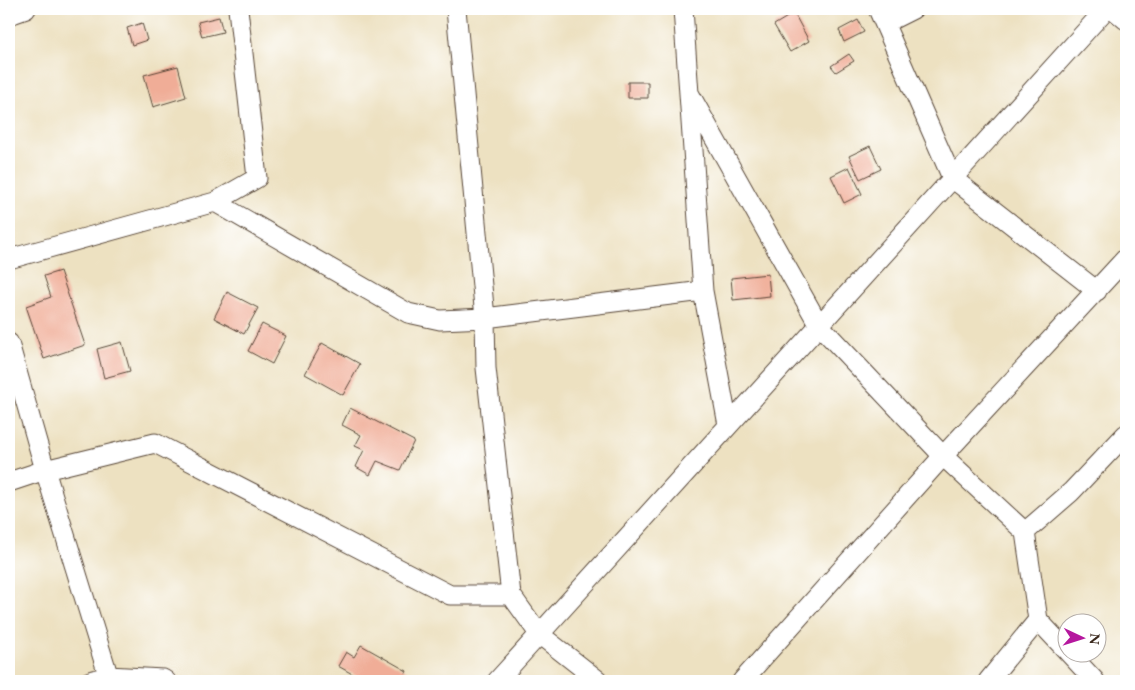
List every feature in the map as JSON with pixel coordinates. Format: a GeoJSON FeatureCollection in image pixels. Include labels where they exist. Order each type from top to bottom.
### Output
{"type":"FeatureCollection","features":[{"type":"Feature","properties":{"kind":"street"},"geometry":{"type":"LineString","coordinates":[[9,15],[26,9]]}},
{"type":"Feature","properties":{"kind":"street"},"geometry":{"type":"LineString","coordinates":[[9,259],[216,202],[257,178],[238,9]]}},
{"type":"Feature","properties":{"kind":"street"},"geometry":{"type":"LineString","coordinates":[[456,9],[485,318],[486,368],[511,595],[539,634],[599,681]]}},
{"type":"Feature","properties":{"kind":"street"},"geometry":{"type":"LineString","coordinates":[[683,9],[703,291],[728,425]]}},
{"type":"Feature","properties":{"kind":"street"},"geometry":{"type":"LineString","coordinates":[[912,9],[881,16],[952,178],[1096,291]]}},
{"type":"Feature","properties":{"kind":"street"},"geometry":{"type":"LineString","coordinates":[[498,681],[1106,9]]}},
{"type":"Feature","properties":{"kind":"street"},"geometry":{"type":"LineString","coordinates":[[1113,9],[1126,20]]}},
{"type":"Feature","properties":{"kind":"street"},"geometry":{"type":"LineString","coordinates":[[689,93],[819,325],[944,456],[1025,532],[1038,620],[1058,641]]}},
{"type":"Feature","properties":{"kind":"street"},"geometry":{"type":"LineString","coordinates":[[216,202],[408,313],[440,320],[485,318],[703,291]]}},
{"type":"Feature","properties":{"kind":"street"},"geometry":{"type":"LineString","coordinates":[[742,681],[944,456],[1126,258]]}},
{"type":"Feature","properties":{"kind":"street"},"geometry":{"type":"LineString","coordinates":[[9,343],[103,680],[163,679],[166,681]]}},
{"type":"Feature","properties":{"kind":"street"},"geometry":{"type":"LineString","coordinates":[[1025,532],[1070,492],[1126,434]]}},
{"type":"Feature","properties":{"kind":"street"},"geometry":{"type":"LineString","coordinates":[[9,482],[45,470],[156,444],[450,594],[511,595]]}},
{"type":"Feature","properties":{"kind":"street"},"geometry":{"type":"LineString","coordinates":[[988,681],[1038,620]]}},
{"type":"Feature","properties":{"kind":"street"},"geometry":{"type":"LineString","coordinates":[[1077,662],[1095,681]]}},
{"type":"Feature","properties":{"kind":"building"},"geometry":{"type":"Polygon","coordinates":[[[794,13],[809,41],[790,52],[774,25],[794,13]]]}},
{"type":"Feature","properties":{"kind":"building"},"geometry":{"type":"Polygon","coordinates":[[[219,17],[223,32],[202,37],[198,22],[219,17]]]}},
{"type":"Feature","properties":{"kind":"building"},"geometry":{"type":"Polygon","coordinates":[[[858,20],[864,32],[844,42],[839,30],[858,20]]]}},
{"type":"Feature","properties":{"kind":"building"},"geometry":{"type":"Polygon","coordinates":[[[142,23],[147,40],[132,45],[127,28],[142,23]]]}},
{"type":"Feature","properties":{"kind":"building"},"geometry":{"type":"Polygon","coordinates":[[[849,54],[854,61],[836,72],[831,66],[849,54]]]}},
{"type":"Feature","properties":{"kind":"building"},"geometry":{"type":"Polygon","coordinates":[[[178,66],[186,97],[153,107],[144,75],[178,66]]]}},
{"type":"Feature","properties":{"kind":"building"},"geometry":{"type":"Polygon","coordinates":[[[628,82],[648,82],[648,98],[628,98],[628,82]]]}},
{"type":"Feature","properties":{"kind":"building"},"geometry":{"type":"Polygon","coordinates":[[[870,146],[881,169],[860,179],[849,156],[870,146]]]}},
{"type":"Feature","properties":{"kind":"building"},"geometry":{"type":"Polygon","coordinates":[[[849,167],[862,194],[844,203],[831,176],[849,167]]]}},
{"type":"Feature","properties":{"kind":"building"},"geometry":{"type":"Polygon","coordinates":[[[60,271],[85,345],[44,359],[26,306],[51,297],[44,276],[60,271]]]}},
{"type":"Feature","properties":{"kind":"building"},"geometry":{"type":"Polygon","coordinates":[[[768,274],[770,296],[733,300],[731,278],[768,274]]]}},
{"type":"Feature","properties":{"kind":"building"},"geometry":{"type":"Polygon","coordinates":[[[227,292],[258,308],[244,334],[214,318],[227,292]]]}},
{"type":"Feature","properties":{"kind":"building"},"geometry":{"type":"Polygon","coordinates":[[[262,324],[286,336],[272,364],[248,351],[262,324]]]}},
{"type":"Feature","properties":{"kind":"building"},"geometry":{"type":"Polygon","coordinates":[[[122,342],[130,371],[104,378],[97,349],[122,342]]]}},
{"type":"Feature","properties":{"kind":"building"},"geometry":{"type":"Polygon","coordinates":[[[322,343],[360,364],[343,395],[305,374],[322,343]]]}},
{"type":"Feature","properties":{"kind":"building"},"geometry":{"type":"Polygon","coordinates":[[[350,408],[414,441],[400,470],[377,461],[370,475],[356,467],[364,450],[355,446],[361,435],[342,425],[350,408]]]}},
{"type":"Feature","properties":{"kind":"building"},"geometry":{"type":"Polygon","coordinates":[[[361,645],[407,671],[404,677],[412,681],[365,681],[338,666],[346,652],[354,657],[361,645]]]}}]}
